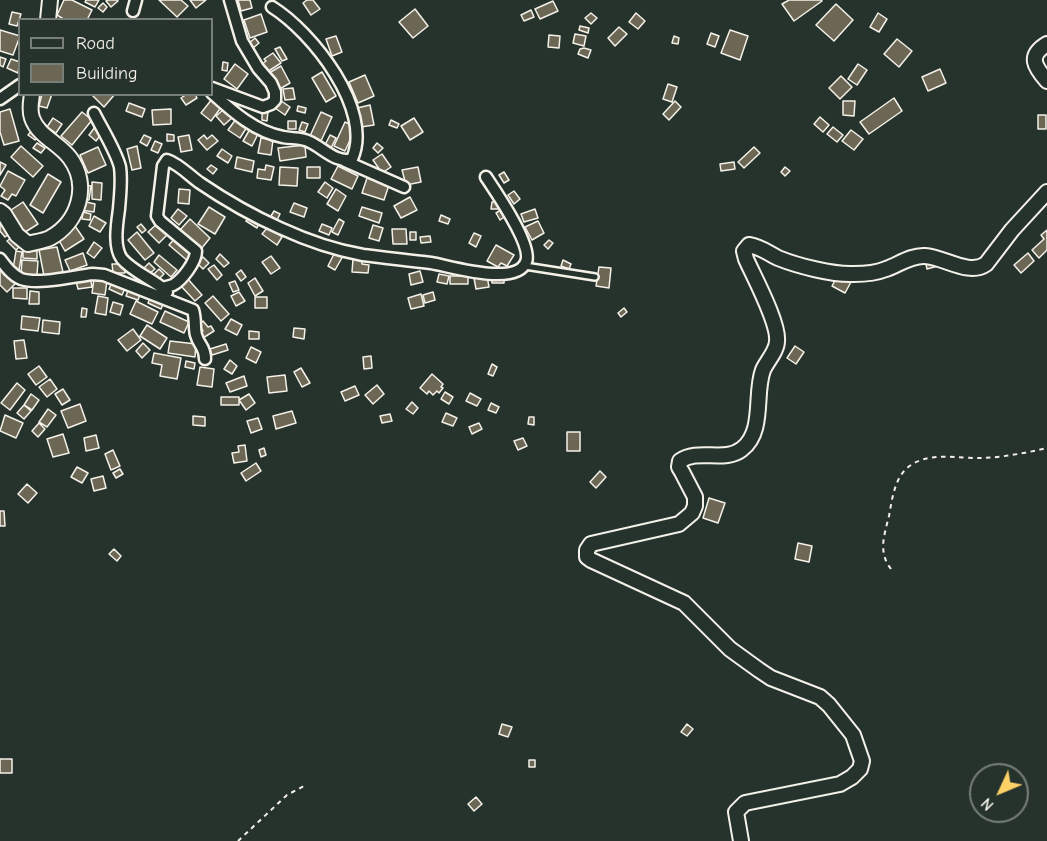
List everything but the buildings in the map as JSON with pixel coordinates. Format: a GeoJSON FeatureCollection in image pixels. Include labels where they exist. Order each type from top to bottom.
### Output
{"type":"FeatureCollection","features":[{"type":"Feature","properties":{"kind":"street"},"geometry":{"type":"LineString","coordinates":[[48,18],[50,0]]}},
{"type":"Feature","properties":{"kind":"street"},"geometry":{"type":"LineString","coordinates":[[213,88],[263,106],[275,100],[275,92],[271,83],[258,68],[242,41],[230,0]]}},
{"type":"Feature","properties":{"kind":"street"},"geometry":{"type":"LineString","coordinates":[[272,7],[298,27],[328,65],[351,102],[358,137],[352,159],[345,161]]}},
{"type":"Feature","properties":{"kind":"street"},"geometry":{"type":"LineString","coordinates":[[1047,44],[1034,57],[1034,64],[1047,81]]}},
{"type":"Feature","properties":{"kind":"street"},"geometry":{"type":"LineString","coordinates":[[0,99],[18,86]]}},
{"type":"Feature","properties":{"kind":"street"},"geometry":{"type":"LineString","coordinates":[[213,94],[231,110],[261,130],[283,137],[309,141],[332,155],[404,187]]}},
{"type":"Feature","properties":{"kind":"street"},"geometry":{"type":"LineString","coordinates":[[0,212],[4,214],[17,235],[28,244],[50,238],[70,222],[78,206],[80,191],[78,173],[64,150],[38,129],[31,117],[32,96]]}},
{"type":"Feature","properties":{"kind":"street"},"geometry":{"type":"LineString","coordinates":[[94,113],[119,167],[121,178],[117,232],[121,257],[178,303]]}},
{"type":"Feature","properties":{"kind":"street"},"geometry":{"type":"LineString","coordinates":[[162,288],[173,285],[180,279],[196,257],[196,251],[157,216],[163,166],[167,160],[217,194],[279,228],[318,243],[362,254],[434,263],[467,272],[485,274],[518,272],[525,266],[526,249],[507,210],[486,177]]}},
{"type":"Feature","properties":{"kind":"street"},"geometry":{"type":"LineString","coordinates":[[741,841],[736,812],[746,804],[840,784],[852,777],[860,768],[862,760],[853,735],[844,721],[820,697],[771,678],[730,649],[684,603],[591,560],[587,557],[587,550],[591,544],[679,524],[692,513],[695,506],[695,496],[682,472],[680,461],[686,456],[730,454],[741,450],[748,443],[755,429],[763,370],[778,342],[768,308],[746,259],[744,251],[749,245],[759,246],[791,263],[851,274],[885,270],[913,257],[924,256],[972,268],[981,267],[1047,192]]}},
{"type":"Feature","properties":{"kind":"street"},"geometry":{"type":"LineString","coordinates":[[0,259],[12,274],[30,281],[93,273],[123,281],[193,310],[196,335],[205,349],[205,358]]}},
{"type":"Feature","properties":{"kind":"lane"},"geometry":{"type":"LineString","coordinates":[[525,266],[595,277]]}},
{"type":"Feature","properties":{"kind":"path"},"geometry":{"type":"LineString","coordinates":[[891,569],[883,555],[882,544],[896,486],[908,467],[927,459],[983,458],[1027,453],[1047,448]]}},
{"type":"Feature","properties":{"kind":"path"},"geometry":{"type":"LineString","coordinates":[[238,841],[287,795],[304,786]]}}]}
